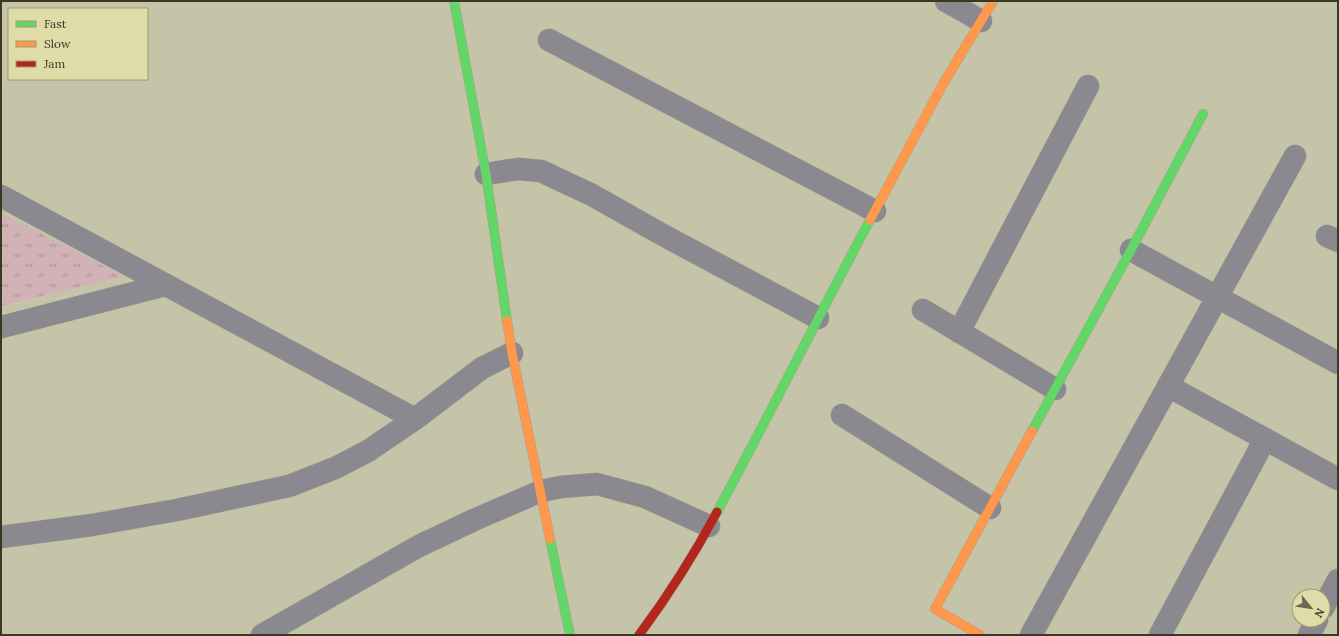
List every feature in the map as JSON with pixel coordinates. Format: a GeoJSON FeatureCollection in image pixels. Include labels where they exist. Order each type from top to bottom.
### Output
{"type":"FeatureCollection","features":[{"type":"Feature","properties":{"kind":"street"},"geometry":{"type":"LineString","coordinates":[[454,1],[486,174],[512,353],[570,635]]}},
{"type":"Feature","properties":{"kind":"street"},"geometry":{"type":"LineString","coordinates":[[946,1],[981,21]]}},
{"type":"Feature","properties":{"kind":"street"},"geometry":{"type":"LineString","coordinates":[[639,635],[658,610],[709,526],[761,431],[818,318],[943,84],[993,1]]}},
{"type":"Feature","properties":{"kind":"street"},"geometry":{"type":"LineString","coordinates":[[549,40],[875,211]]}},
{"type":"Feature","properties":{"kind":"street"},"geometry":{"type":"LineString","coordinates":[[959,332],[1088,86]]}},
{"type":"Feature","properties":{"kind":"street"},"geometry":{"type":"LineString","coordinates":[[980,635],[935,609],[1131,250],[1203,114]]}},
{"type":"Feature","properties":{"kind":"street"},"geometry":{"type":"LineString","coordinates":[[1031,635],[1295,156]]}},
{"type":"Feature","properties":{"kind":"street"},"geometry":{"type":"LineString","coordinates":[[486,174],[518,169],[542,171],[592,195],[818,318]]}},
{"type":"Feature","properties":{"kind":"street"},"geometry":{"type":"LineString","coordinates":[[1,196],[414,420]]}},
{"type":"Feature","properties":{"kind":"street"},"geometry":{"type":"LineString","coordinates":[[1131,250],[1338,363]]}},
{"type":"Feature","properties":{"kind":"street"},"geometry":{"type":"LineString","coordinates":[[1,327],[164,285]]}},
{"type":"Feature","properties":{"kind":"street"},"geometry":{"type":"LineString","coordinates":[[923,310],[1055,389]]}},
{"type":"Feature","properties":{"kind":"street"},"geometry":{"type":"LineString","coordinates":[[1,538],[92,525],[177,510],[289,486],[335,468],[368,451],[414,420],[482,368],[512,353]]}},
{"type":"Feature","properties":{"kind":"street"},"geometry":{"type":"LineString","coordinates":[[1168,386],[1338,479]]}},
{"type":"Feature","properties":{"kind":"street"},"geometry":{"type":"LineString","coordinates":[[842,415],[990,508]]}},
{"type":"Feature","properties":{"kind":"street"},"geometry":{"type":"LineString","coordinates":[[1160,635],[1266,439]]}},
{"type":"Feature","properties":{"kind":"street"},"geometry":{"type":"LineString","coordinates":[[262,635],[419,546],[541,491],[561,487],[597,484],[645,497],[709,526]]}},
{"type":"Feature","properties":{"kind":"street"},"geometry":{"type":"LineString","coordinates":[[1331,593],[1338,580]]}},
{"type":"Feature","properties":{"kind":"green space"},"geometry":{"type":"Polygon","coordinates":[[[1,213],[124,276],[1,306],[1,213]]]}},
{"type":"Feature","properties":{"kind":"traffic: fast"},"geometry":{"type":"LineString","coordinates":[[454,1],[486,174],[507,321]]}},
{"type":"Feature","properties":{"kind":"traffic: fast"},"geometry":{"type":"LineString","coordinates":[[1032,431],[1203,114]]}},
{"type":"Feature","properties":{"kind":"traffic: fast"},"geometry":{"type":"LineString","coordinates":[[717,512],[870,220]]}},
{"type":"Feature","properties":{"kind":"traffic: fast"},"geometry":{"type":"LineString","coordinates":[[550,539],[570,635]]}},
{"type":"Feature","properties":{"kind":"traffic: slow"},"geometry":{"type":"LineString","coordinates":[[870,220],[943,84],[993,1]]}},
{"type":"Feature","properties":{"kind":"traffic: slow"},"geometry":{"type":"LineString","coordinates":[[507,321],[512,353],[550,539]]}},
{"type":"Feature","properties":{"kind":"traffic: slow"},"geometry":{"type":"LineString","coordinates":[[980,635],[935,609],[1032,431]]}},
{"type":"Feature","properties":{"kind":"traffic: jam"},"geometry":{"type":"LineString","coordinates":[[639,635],[680,575],[717,512]]}}]}
